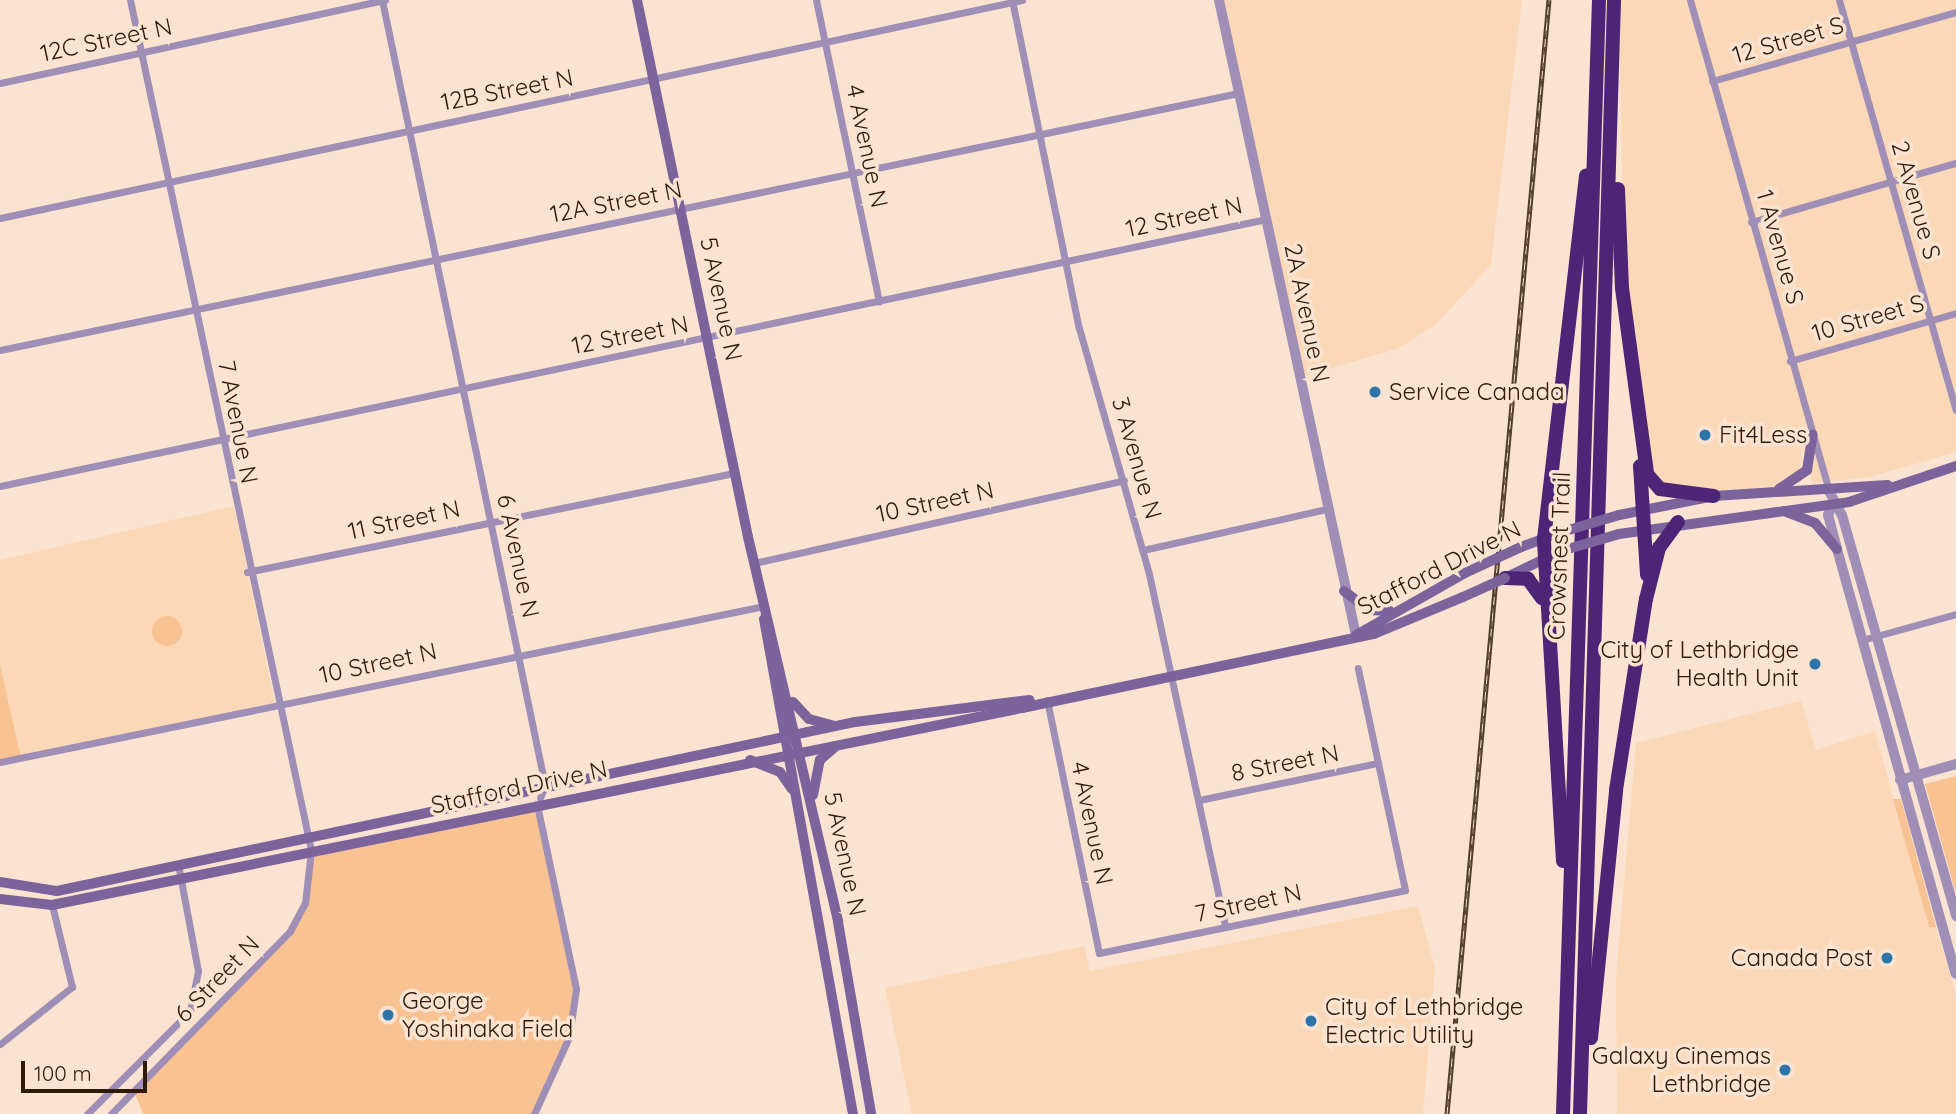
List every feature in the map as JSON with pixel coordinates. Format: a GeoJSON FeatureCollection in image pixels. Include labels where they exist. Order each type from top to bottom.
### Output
{"type":"FeatureCollection","features":[{"type":"Feature","properties":{"kind":"highway","name":"Crowsnest Trail"},"geometry":{"type":"LineString","coordinates":[[1563,1114],[1599,0]]}},
{"type":"Feature","properties":{"kind":"highway","name":"Crowsnest Trail"},"geometry":{"type":"LineString","coordinates":[[1582,1114],[1614,0]]}},
{"type":"Feature","properties":{"kind":"highway"},"geometry":{"type":"LineString","coordinates":[[1614,58],[1622,288],[1639,430],[1640,508],[1646,599]]}},
{"type":"Feature","properties":{"kind":"highway"},"geometry":{"type":"LineString","coordinates":[[1565,1070],[1561,763],[1545,609],[1543,561],[1597,93]]}},
{"type":"Feature","properties":{"kind":"highway"},"geometry":{"type":"LineString","coordinates":[[1639,430],[1653,484],[1674,494],[1714,496]]}},
{"type":"Feature","properties":{"kind":"highway"},"geometry":{"type":"LineString","coordinates":[[1582,1114],[1616,790],[1646,599],[1659,548],[1678,522]]}},
{"type":"Feature","properties":{"kind":"highway"},"geometry":{"type":"LineString","coordinates":[[1514,576],[1537,588],[1545,609]]}},
{"type":"Feature","properties":{"kind":"main road","name":"5 Avenue N"},"geometry":{"type":"LineString","coordinates":[[637,0],[754,563],[791,699],[871,1114]]}},
{"type":"Feature","properties":{"kind":"main road"},"geometry":{"type":"LineString","coordinates":[[1769,493],[1800,478],[1813,434]]}},
{"type":"Feature","properties":{"kind":"main road"},"geometry":{"type":"LineString","coordinates":[[1897,484],[1956,466]]}},
{"type":"Feature","properties":{"kind":"main road","name":"Stafford Drive N"},"geometry":{"type":"LineString","coordinates":[[1356,635],[1393,611],[1521,547],[1640,508],[1714,496],[1829,491],[1897,484]]}},
{"type":"Feature","properties":{"kind":"main road","name":"Stafford Drive N"},"geometry":{"type":"LineString","coordinates":[[0,899],[52,905],[1356,635],[1384,632],[1514,576],[1561,551],[1619,534],[1678,522],[1774,509],[1833,505],[1897,484]]}},
{"type":"Feature","properties":{"kind":"main road"},"geometry":{"type":"LineString","coordinates":[[1774,509],[1815,523],[1837,549]]}},
{"type":"Feature","properties":{"kind":"main road"},"geometry":{"type":"LineString","coordinates":[[1344,591],[1369,610],[1393,611]]}},
{"type":"Feature","properties":{"kind":"main road","name":"5 Avenue N"},"geometry":{"type":"LineString","coordinates":[[764,606],[783,738],[853,1114]]}},
{"type":"Feature","properties":{"kind":"main road"},"geometry":{"type":"LineString","coordinates":[[791,699],[809,719],[837,727]]}},
{"type":"Feature","properties":{"kind":"main road","name":"Stafford Drive N"},"geometry":{"type":"LineString","coordinates":[[0,882],[57,891],[545,786],[837,727],[1047,700]]}},
{"type":"Feature","properties":{"kind":"main road"},"geometry":{"type":"LineString","coordinates":[[811,801],[821,757],[848,740]]}},
{"type":"Feature","properties":{"kind":"main road"},"geometry":{"type":"LineString","coordinates":[[750,760],[780,772],[795,796]]}},
{"type":"Feature","properties":{"kind":"street","name":"7 Avenue N"},"geometry":{"type":"LineString","coordinates":[[130,0],[196,307],[275,704],[311,850]]}},
{"type":"Feature","properties":{"kind":"street","name":"12C Street N"},"geometry":{"type":"LineString","coordinates":[[0,83],[383,0]]}},
{"type":"Feature","properties":{"kind":"street","name":"6 Avenue N"},"geometry":{"type":"LineString","coordinates":[[383,0],[545,786]]}},
{"type":"Feature","properties":{"kind":"street","name":"4 Avenue N"},"geometry":{"type":"LineString","coordinates":[[816,0],[879,300]]}},
{"type":"Feature","properties":{"kind":"street","name":"12B Street N"},"geometry":{"type":"LineString","coordinates":[[0,218],[1021,0]]}},
{"type":"Feature","properties":{"kind":"street","name":"2A Avenue N"},"geometry":{"type":"LineString","coordinates":[[1219,0],[1344,591],[1356,635]]}},
{"type":"Feature","properties":{"kind":"street","name":"1 Avenue S"},"geometry":{"type":"LineString","coordinates":[[1690,0],[1790,361],[1833,505],[1841,512],[1956,916]]}},
{"type":"Feature","properties":{"kind":"street","name":"2 Avenue S"},"geometry":{"type":"LineString","coordinates":[[1839,0],[1956,410]]}},
{"type":"Feature","properties":{"kind":"street","name":"3 Avenue N"},"geometry":{"type":"LineString","coordinates":[[1012,1],[1065,262],[1143,550],[1173,674],[1226,927]]}},
{"type":"Feature","properties":{"kind":"street","name":"12 Street S"},"geometry":{"type":"LineString","coordinates":[[1712,81],[1956,12]]}},
{"type":"Feature","properties":{"kind":"street","name":"12A Street N"},"geometry":{"type":"LineString","coordinates":[[0,350],[436,256],[853,173],[1038,131],[1239,93]]}},
{"type":"Feature","properties":{"kind":"street"},"geometry":{"type":"LineString","coordinates":[[1751,222],[1956,163]]}},
{"type":"Feature","properties":{"kind":"street","name":"12 Street N"},"geometry":{"type":"LineString","coordinates":[[0,486],[463,386],[707,340],[879,300],[1266,219]]}},
{"type":"Feature","properties":{"kind":"street","name":"10 Street S"},"geometry":{"type":"LineString","coordinates":[[1790,361],[1956,313]]}},
{"type":"Feature","properties":{"kind":"street","name":"11 Street N"},"geometry":{"type":"LineString","coordinates":[[247,572],[735,473]]}},
{"type":"Feature","properties":{"kind":"street","name":"10 Street N"},"geometry":{"type":"LineString","coordinates":[[754,563],[1124,480]]}},
{"type":"Feature","properties":{"kind":"street","name":"1 Avenue S"},"geometry":{"type":"LineString","coordinates":[[1833,505],[1828,514],[1837,549],[1956,974]]}},
{"type":"Feature","properties":{"kind":"street"},"geometry":{"type":"LineString","coordinates":[[1143,550],[1327,509]]}},
{"type":"Feature","properties":{"kind":"street","name":"10 Street N"},"geometry":{"type":"LineString","coordinates":[[0,762],[764,606]]}},
{"type":"Feature","properties":{"kind":"street"},"geometry":{"type":"LineString","coordinates":[[1863,640],[1956,614]]}},
{"type":"Feature","properties":{"kind":"street"},"geometry":{"type":"LineString","coordinates":[[1358,668],[1378,764]]}},
{"type":"Feature","properties":{"kind":"street","name":"4 Avenue N"},"geometry":{"type":"LineString","coordinates":[[1047,700],[1100,953]]}},
{"type":"Feature","properties":{"kind":"street","name":"8 Street N"},"geometry":{"type":"LineString","coordinates":[[1199,800],[1378,764]]}},
{"type":"Feature","properties":{"kind":"street","name":"7 Street N"},"geometry":{"type":"LineString","coordinates":[[1100,953],[1405,890],[1378,764]]}},
{"type":"Feature","properties":{"kind":"street"},"geometry":{"type":"LineString","coordinates":[[1900,780],[1956,764]]}},
{"type":"Feature","properties":{"kind":"street"},"geometry":{"type":"LineString","coordinates":[[534,1114],[569,1037],[576,1000],[537,805],[545,786]]}},
{"type":"Feature","properties":{"kind":"street","name":"6 Street N"},"geometry":{"type":"LineString","coordinates":[[111,1114],[290,931],[305,903],[311,850]]}},
{"type":"Feature","properties":{"kind":"street"},"geometry":{"type":"LineString","coordinates":[[87,1114],[190,1011],[198,971],[178,864]]}},
{"type":"Feature","properties":{"kind":"street"},"geometry":{"type":"LineString","coordinates":[[0,1044],[72,987],[52,905]]}},
{"type":"Feature","properties":{"kind":"shaded area"},"geometry":{"type":"Polygon","coordinates":[[[1219,0],[1522,0],[1491,265],[1436,324],[1399,348],[1299,378],[1219,0]]]}},
{"type":"Feature","properties":{"kind":"shaded area"},"geometry":{"type":"Polygon","coordinates":[[[1619,0],[1956,0],[1956,452],[1870,477],[1812,483],[1802,447],[1800,471],[1776,488],[1680,491],[1649,475],[1623,238],[1619,0]]]}},
{"type":"Feature","properties":{"kind":"shaded area"},"geometry":{"type":"Polygon","coordinates":[[[234,506],[275,704],[21,758],[0,665],[0,560],[234,506]]]}},
{"type":"Feature","properties":{"kind":"shaded area"},"geometry":{"type":"Polygon","coordinates":[[[167,616],[178,620],[182,631],[178,642],[167,646],[156,642],[152,631],[156,620],[167,616]]]}},
{"type":"Feature","properties":{"kind":"shaded area"},"geometry":{"type":"Polygon","coordinates":[[[0,665],[21,758],[0,762],[0,665]]]}},
{"type":"Feature","properties":{"kind":"shaded area"},"geometry":{"type":"Polygon","coordinates":[[[1801,701],[1816,750],[1875,731],[1929,927],[1936,927],[1956,995],[1956,1114],[1617,1114],[1616,977],[1636,743],[1801,701]]]}},
{"type":"Feature","properties":{"kind":"shaded area"},"geometry":{"type":"Polygon","coordinates":[[[1956,776],[1956,894],[1925,784],[1956,776]]]}},
{"type":"Feature","properties":{"kind":"shaded area"},"geometry":{"type":"Polygon","coordinates":[[[1893,799],[1901,799],[1936,927],[1929,927],[1893,799]]]}},
{"type":"Feature","properties":{"kind":"shaded area"},"geometry":{"type":"Polygon","coordinates":[[[537,805],[574,979],[574,1020],[534,1114],[143,1114],[134,1091],[290,931],[305,903],[311,850],[537,805]]]}},
{"type":"Feature","properties":{"kind":"shaded area"},"geometry":{"type":"Polygon","coordinates":[[[1418,906],[1435,968],[1423,1114],[912,1114],[885,988],[1084,946],[1090,971],[1418,906]]]}},
{"type":"Feature","properties":{"kind":"railway"},"geometry":{"type":"LineString","coordinates":[[1447,1114],[1549,0]]}},
{"type":"Feature","properties":{"kind":"place","name":"Service Canada"},"geometry":{"type":"Point","coordinates":[1375,392]}},
{"type":"Feature","properties":{"kind":"place","name":"Fit4Less"},"geometry":{"type":"Point","coordinates":[1705,435]}},
{"type":"Feature","properties":{"kind":"place","name":"City of Lethbridge Health Unit"},"geometry":{"type":"Point","coordinates":[1815,664]}},
{"type":"Feature","properties":{"kind":"place","name":"Canada Post"},"geometry":{"type":"Point","coordinates":[1887,958]}},
{"type":"Feature","properties":{"kind":"place","name":"George Yoshinaka Field"},"geometry":{"type":"Point","coordinates":[388,1015]}},
{"type":"Feature","properties":{"kind":"place","name":"City of Lethbridge Electric Utility"},"geometry":{"type":"Point","coordinates":[1311,1021]}},
{"type":"Feature","properties":{"kind":"place","name":"Galaxy Cinemas Lethbridge"},"geometry":{"type":"Point","coordinates":[1785,1070]}}]}
